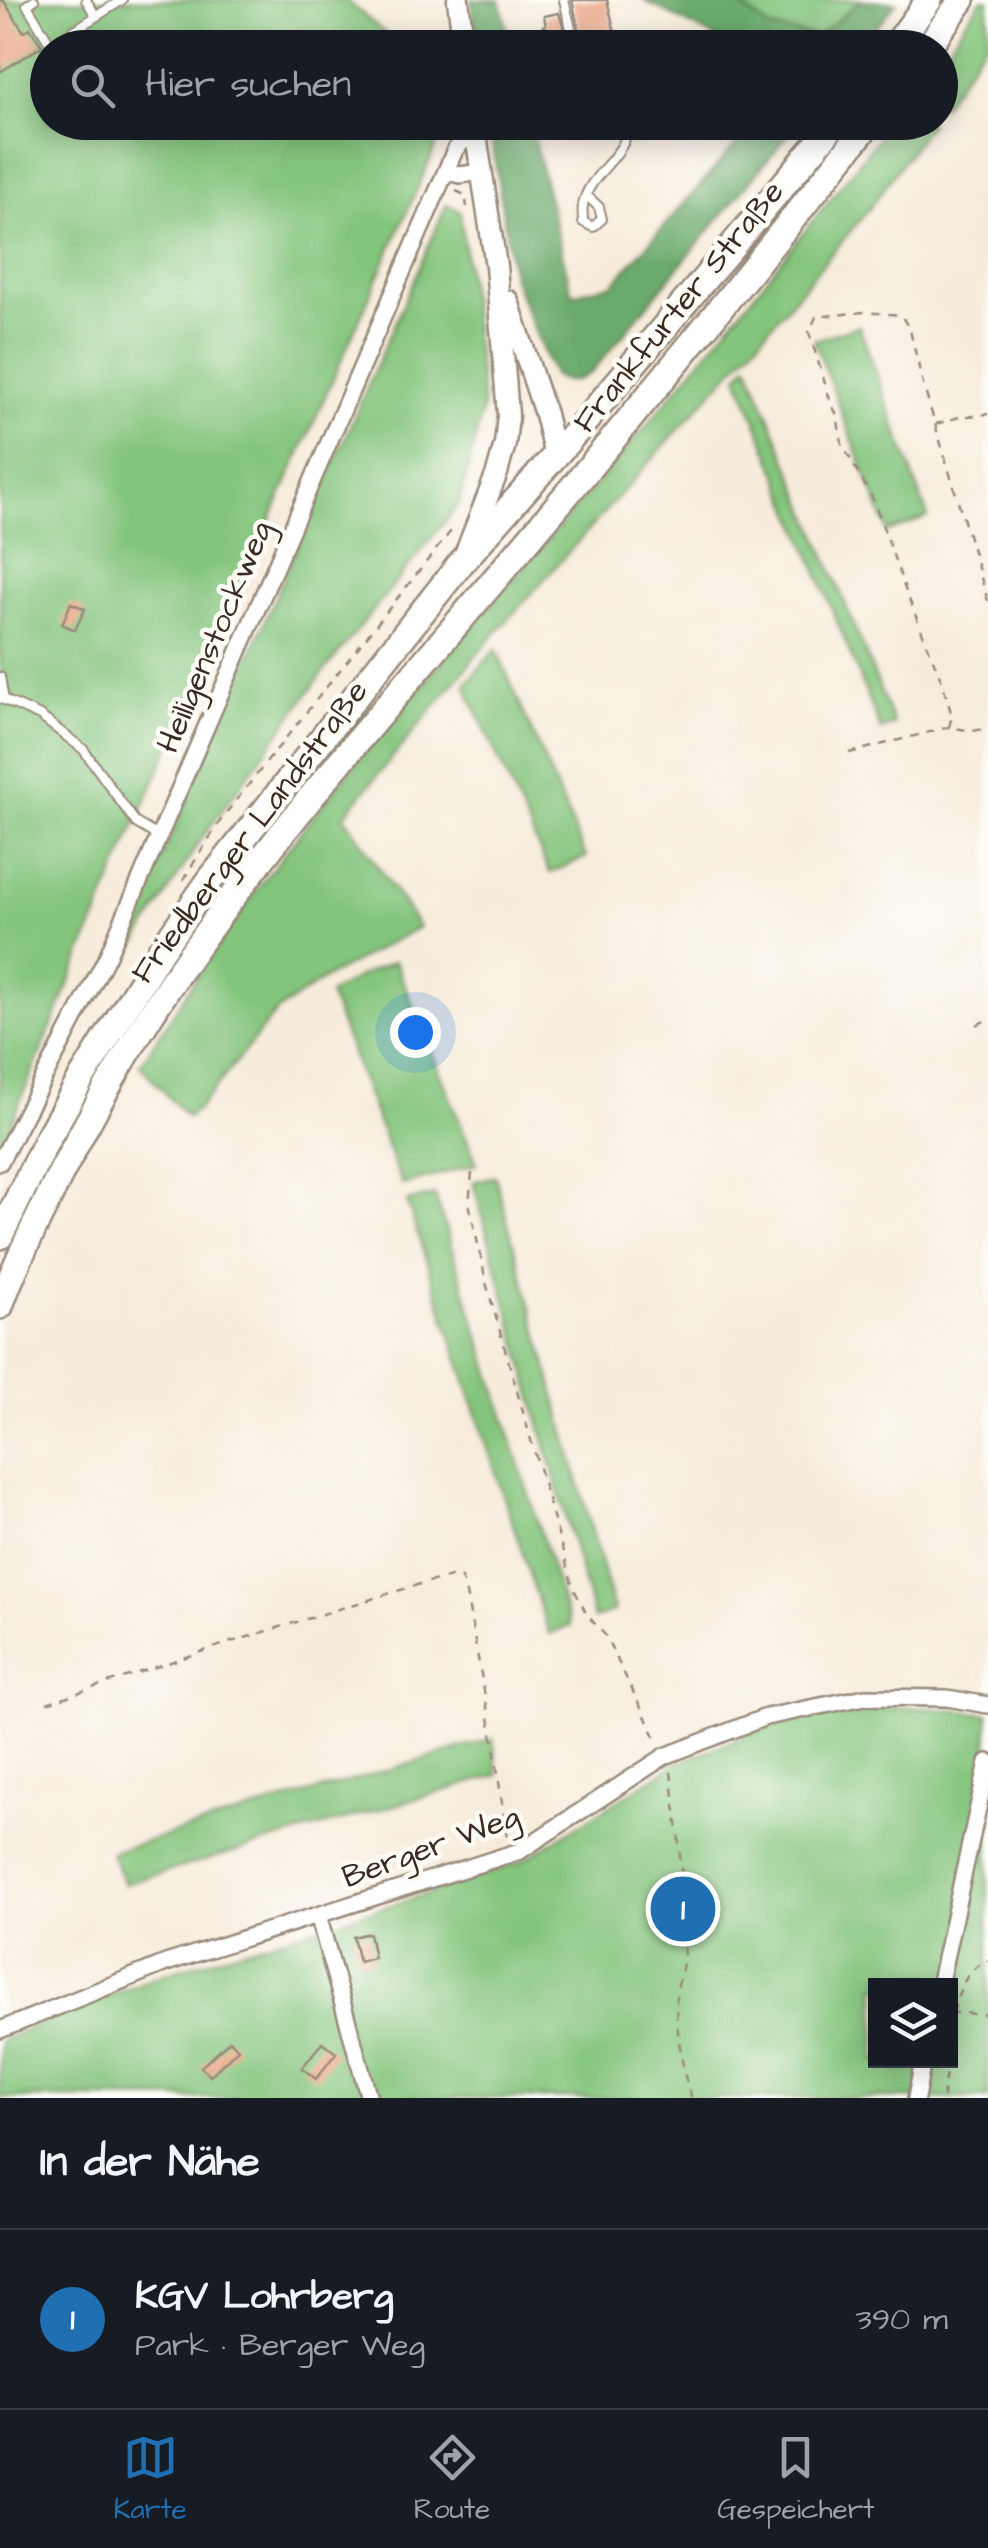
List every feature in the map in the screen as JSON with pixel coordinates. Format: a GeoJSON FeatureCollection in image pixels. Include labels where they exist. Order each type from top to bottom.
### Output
{"type":"FeatureCollection","features":[{"type":"Feature","properties":{"kind":"main road"},"geometry":{"type":"LineString","coordinates":[[908,30],[930,0]]}},
{"type":"Feature","properties":{"kind":"main road"},"geometry":{"type":"LineString","coordinates":[[940,30],[962,0]]}},
{"type":"Feature","properties":{"kind":"main road","name":"Frankfurter Straße"},"geometry":{"type":"LineString","coordinates":[[554,456],[821,140]]}},
{"type":"Feature","properties":{"kind":"main road","name":"Frankfurter Straße"},"geometry":{"type":"LineString","coordinates":[[536,531],[856,140]]}},
{"type":"Feature","properties":{"kind":"main road"},"geometry":{"type":"LineString","coordinates":[[536,531],[552,487],[554,456]]}},
{"type":"Feature","properties":{"kind":"main road","name":"Friedberger Landstraße"},"geometry":{"type":"LineString","coordinates":[[0,1236],[64,1110],[161,950],[210,880],[461,563],[554,456]]}},
{"type":"Feature","properties":{"kind":"main road","name":"Friedberger Landstraße"},"geometry":{"type":"LineString","coordinates":[[0,1306],[72,1152],[108,1086],[189,957],[340,761],[536,531]]}},
{"type":"Feature","properties":{"kind":"street"},"geometry":{"type":"LineString","coordinates":[[458,0],[462,30]]}},
{"type":"Feature","properties":{"kind":"street","name":"Heiligenstockweg"},"geometry":{"type":"LineString","coordinates":[[0,1162],[107,957],[455,150],[464,140]]}},
{"type":"Feature","properties":{"kind":"street","name":"Friedberger Landstraße"},"geometry":{"type":"LineString","coordinates":[[461,563],[505,444],[508,401],[496,266],[476,140]]}},
{"type":"Feature","properties":{"kind":"street"},"geometry":{"type":"LineString","coordinates":[[446,172],[481,172]]}},
{"type":"Feature","properties":{"kind":"street","name":"Friedberger Landstraße"},"geometry":{"type":"LineString","coordinates":[[496,266],[545,414],[554,456]]}},
{"type":"Feature","properties":{"kind":"street","name":"Berger Weg"},"geometry":{"type":"LineString","coordinates":[[0,2030],[166,1963],[509,1856],[663,1757],[766,1717],[865,1697],[946,1698],[988,1705]]}},
{"type":"Feature","properties":{"kind":"street"},"geometry":{"type":"LineString","coordinates":[[941,1978],[988,1762]]}},
{"type":"Feature","properties":{"kind":"street"},"geometry":{"type":"LineString","coordinates":[[318,1915],[369,2098]]}},
{"type":"Feature","properties":{"kind":"street"},"geometry":{"type":"LineString","coordinates":[[916,2098],[922,2068]]}},
{"type":"Feature","properties":{"kind":"lane"},"geometry":{"type":"LineString","coordinates":[[34,0],[27,5],[42,30]]}},
{"type":"Feature","properties":{"kind":"lane"},"geometry":{"type":"LineString","coordinates":[[86,0],[96,16]]}},
{"type":"Feature","properties":{"kind":"lane"},"geometry":{"type":"LineString","coordinates":[[75,30],[122,0]]}},
{"type":"Feature","properties":{"kind":"lane"},"geometry":{"type":"LineString","coordinates":[[564,0],[571,30]]}},
{"type":"Feature","properties":{"kind":"lane"},"geometry":{"type":"LineString","coordinates":[[586,195],[627,140]]}},
{"type":"Feature","properties":{"kind":"lane"},"geometry":{"type":"LineString","coordinates":[[0,677],[2,699],[40,716],[82,749],[136,824],[159,837]]}},
{"type":"Feature","properties":{"kind":"path"},"geometry":{"type":"LineString","coordinates":[[446,172],[453,189],[465,196],[468,213]]}},
{"type":"Feature","properties":{"kind":"path"},"geometry":{"type":"LineString","coordinates":[[949,727],[952,716],[943,684],[874,500],[842,444],[837,415],[809,332],[816,318],[864,312],[901,315],[910,330],[988,601]]}},
{"type":"Feature","properties":{"kind":"path"},"geometry":{"type":"LineString","coordinates":[[936,424],[988,414]]}},
{"type":"Feature","properties":{"kind":"path"},"geometry":{"type":"LineString","coordinates":[[183,881],[222,818],[461,516]]}},
{"type":"Feature","properties":{"kind":"path"},"geometry":{"type":"LineString","coordinates":[[849,752],[949,727],[988,728]]}},
{"type":"Feature","properties":{"kind":"path"},"geometry":{"type":"LineString","coordinates":[[977,1025],[988,1019]]}},
{"type":"Feature","properties":{"kind":"path"},"geometry":{"type":"LineString","coordinates":[[472,1173],[469,1204],[487,1286],[573,1587],[587,1615],[605,1634],[672,1772],[682,1867],[684,1962],[676,1998],[684,2078],[692,2098]]}},
{"type":"Feature","properties":{"kind":"path"},"geometry":{"type":"LineString","coordinates":[[47,1703],[402,1589],[452,1576],[461,1578],[483,1681],[509,1856]]}},
{"type":"Feature","properties":{"kind":"path"},"geometry":{"type":"LineString","coordinates":[[958,1999],[970,1972],[988,1961]]}},
{"type":"Feature","properties":{"kind":"path"},"geometry":{"type":"LineString","coordinates":[[958,2012],[988,2015]]}},
{"type":"Feature","properties":{"kind":"path"},"geometry":{"type":"LineString","coordinates":[[943,2098],[946,2068]]}},
{"type":"Feature","properties":{"kind":"green space"},"geometry":{"type":"Polygon","coordinates":[[[0,0],[346,0],[381,30],[30,30],[30,140],[437,140],[136,823],[0,1150],[0,0]]]}},
{"type":"Feature","properties":{"kind":"green space"},"geometry":{"type":"Polygon","coordinates":[[[471,0],[500,0],[508,30],[475,30],[471,0]]]}},
{"type":"Feature","properties":{"kind":"green space"},"geometry":{"type":"Polygon","coordinates":[[[643,0],[733,0],[770,28],[781,30],[700,30],[643,0]]]}},
{"type":"Feature","properties":{"kind":"green space"},"geometry":{"type":"Polygon","coordinates":[[[733,0],[861,0],[826,30],[770,28],[733,0]]]}},
{"type":"Feature","properties":{"kind":"green space"},"geometry":{"type":"Polygon","coordinates":[[[861,0],[896,3],[874,30],[826,30],[861,0]]]}},
{"type":"Feature","properties":{"kind":"green space"},"geometry":{"type":"Polygon","coordinates":[[[981,0],[988,0],[988,39],[958,82],[958,33],[981,0]]]}},
{"type":"Feature","properties":{"kind":"green space"},"geometry":{"type":"Polygon","coordinates":[[[492,140],[534,140],[572,294],[613,284],[740,140],[784,140],[592,372],[577,380],[553,375],[513,278],[492,140]]]}},
{"type":"Feature","properties":{"kind":"green space"},"geometry":{"type":"Polygon","coordinates":[[[877,140],[918,140],[869,209],[759,340],[485,645],[344,816],[419,927],[325,978],[276,1012],[198,1109],[187,1117],[140,1065],[240,912],[353,767],[670,398],[877,140]]]}},
{"type":"Feature","properties":{"kind":"green space"},"geometry":{"type":"Polygon","coordinates":[[[447,204],[460,211],[483,407],[459,504],[325,670],[199,842],[125,962],[118,957],[447,204]]]}},
{"type":"Feature","properties":{"kind":"green space"},"geometry":{"type":"Polygon","coordinates":[[[859,326],[928,517],[888,532],[814,340],[859,326]]]}},
{"type":"Feature","properties":{"kind":"green space"},"geometry":{"type":"Polygon","coordinates":[[[748,364],[894,724],[881,730],[738,376],[748,364]]]}},
{"type":"Feature","properties":{"kind":"green space"},"geometry":{"type":"Polygon","coordinates":[[[496,649],[586,857],[550,873],[465,685],[496,649]]]}},
{"type":"Feature","properties":{"kind":"green space"},"geometry":{"type":"Polygon","coordinates":[[[395,961],[477,1164],[402,1185],[329,994],[395,961]]]}},
{"type":"Feature","properties":{"kind":"green space"},"geometry":{"type":"Polygon","coordinates":[[[495,1176],[614,1611],[594,1619],[473,1182],[495,1176]]]}},
{"type":"Feature","properties":{"kind":"green space"},"geometry":{"type":"Polygon","coordinates":[[[435,1195],[570,1626],[549,1634],[407,1202],[435,1195]]]}},
{"type":"Feature","properties":{"kind":"green space"},"geometry":{"type":"Polygon","coordinates":[[[865,1708],[928,1708],[988,1714],[988,2098],[0,2098],[0,2041],[167,1973],[522,1861],[677,1763],[768,1727],[865,1708]]]}},
{"type":"Feature","properties":{"kind":"green space"},"geometry":{"type":"Polygon","coordinates":[[[493,1739],[498,1775],[124,1884],[111,1852],[493,1739]]]}},
{"type":"Feature","properties":{"kind":"building"},"geometry":{"type":"Polygon","coordinates":[[[3,0],[24,32],[31,30],[30,53],[0,72],[3,0]]]}},
{"type":"Feature","properties":{"kind":"building"},"geometry":{"type":"Polygon","coordinates":[[[572,0],[607,0],[614,30],[579,30],[572,0]]]}},
{"type":"Feature","properties":{"kind":"building"},"geometry":{"type":"Polygon","coordinates":[[[559,13],[565,30],[544,30],[544,16],[559,13]]]}},
{"type":"Feature","properties":{"kind":"building"},"geometry":{"type":"Polygon","coordinates":[[[71,603],[85,609],[75,630],[62,624],[71,603]]]}},
{"type":"Feature","properties":{"kind":"building"},"geometry":{"type":"Polygon","coordinates":[[[369,1933],[374,1958],[359,1962],[353,1937],[369,1933]]]}},
{"type":"Feature","properties":{"kind":"building"},"geometry":{"type":"Polygon","coordinates":[[[230,2040],[238,2049],[210,2076],[201,2067],[230,2040]]]}},
{"type":"Feature","properties":{"kind":"building"},"geometry":{"type":"Polygon","coordinates":[[[322,2042],[336,2053],[316,2079],[302,2068],[322,2042]]]}},
{"type":"Feature","properties":{"kind":"place","name":"KGV Lohrberg"},"geometry":{"type":"Point","coordinates":[683,1909]}}]}
